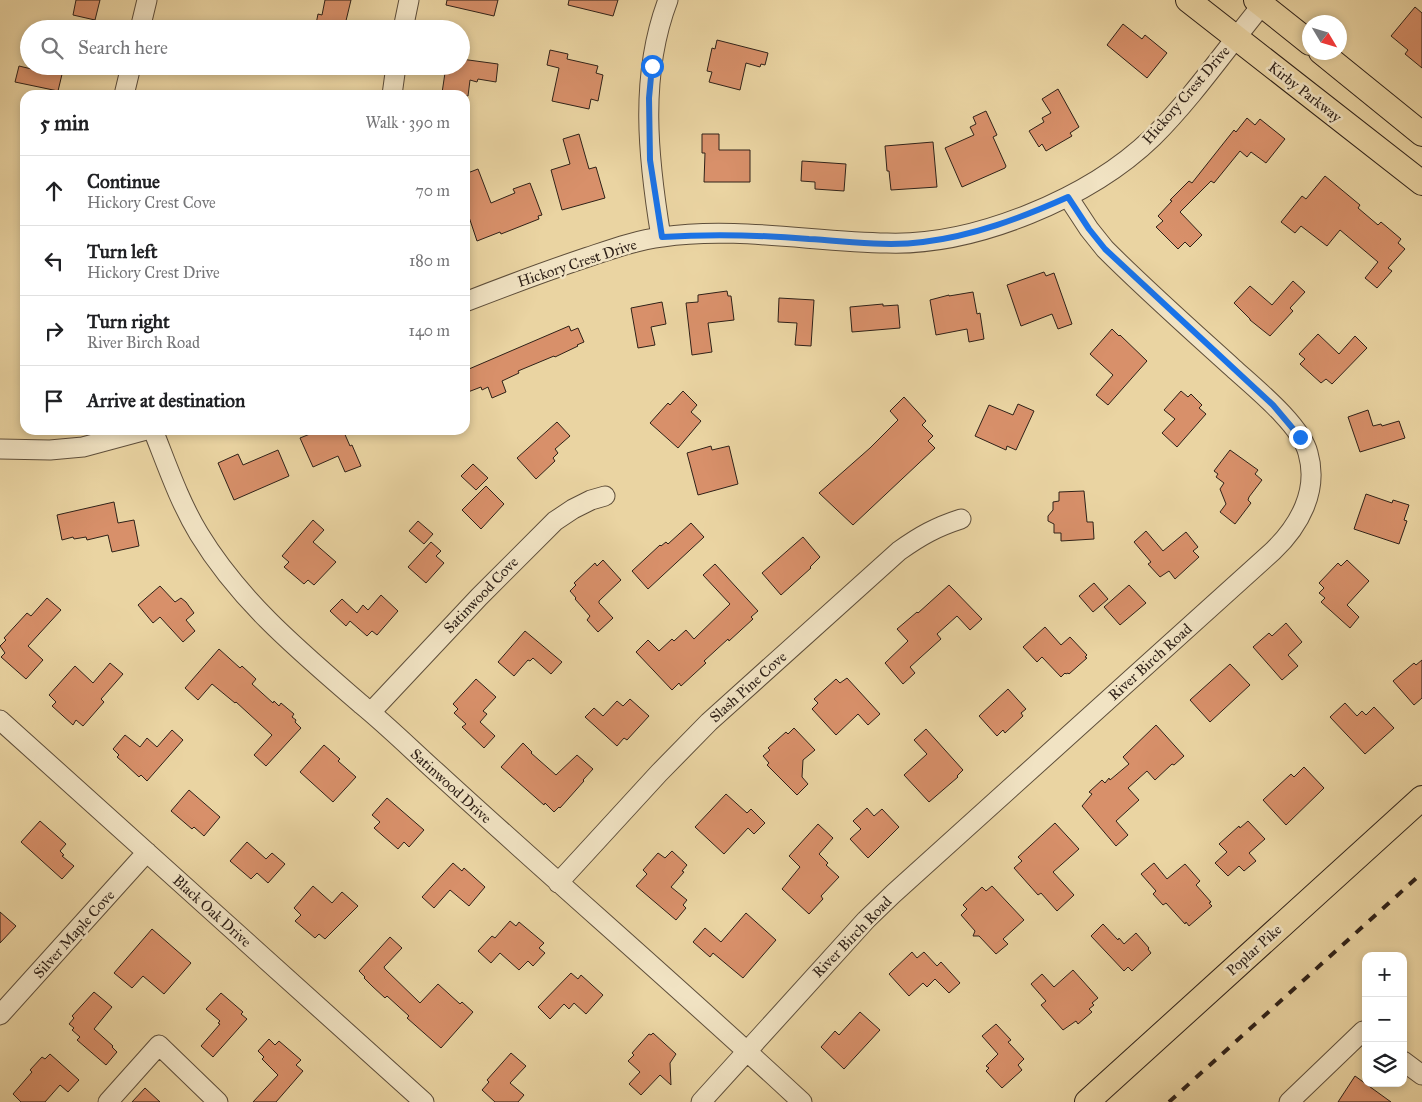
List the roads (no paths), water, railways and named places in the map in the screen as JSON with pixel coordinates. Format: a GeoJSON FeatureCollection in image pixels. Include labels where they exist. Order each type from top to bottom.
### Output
{"type":"FeatureCollection","features":[{"type":"Feature","properties":{"kind":"main road","name":"Kirby Parkway"},"geometry":{"type":"LineString","coordinates":[[1188,0],[1422,183]]}},
{"type":"Feature","properties":{"kind":"main road"},"geometry":{"type":"LineString","coordinates":[[1259,2],[1302,37]]}},
{"type":"Feature","properties":{"kind":"main road"},"geometry":{"type":"LineString","coordinates":[[1331,60],[1422,134]]}},
{"type":"Feature","properties":{"kind":"main road","name":"Poplar Pike"},"geometry":{"type":"LineString","coordinates":[[1087,1102],[1422,798]]}},
{"type":"Feature","properties":{"kind":"street"},"geometry":{"type":"LineString","coordinates":[[142,20],[147,0]]}},
{"type":"Feature","properties":{"kind":"street"},"geometry":{"type":"LineString","coordinates":[[405,20],[409,0]]}},
{"type":"Feature","properties":{"kind":"street"},"geometry":{"type":"LineString","coordinates":[[662,237],[650,160],[649,98],[652,66],[658,35],[668,0]]}},
{"type":"Feature","properties":{"kind":"street","name":"Hickory Crest Drive"},"geometry":{"type":"LineString","coordinates":[[470,300],[550,269],[600,253],[662,237],[726,234],[872,243],[922,242],[978,231],[1036,211],[1068,197],[1131,156],[1152,137],[1179,108],[1236,38],[1259,2]]}},
{"type":"Feature","properties":{"kind":"street"},"geometry":{"type":"LineString","coordinates":[[125,90],[129,75]]}},
{"type":"Feature","properties":{"kind":"street"},"geometry":{"type":"LineString","coordinates":[[393,90],[395,75]]}},
{"type":"Feature","properties":{"kind":"street","name":"River Birch Road"},"geometry":{"type":"LineString","coordinates":[[701,1102],[847,940],[893,894],[1285,540],[1297,524],[1306,506],[1311,467],[1308,451],[1288,421],[1120,264],[1089,229],[1068,197]]}},
{"type":"Feature","properties":{"kind":"street"},"geometry":{"type":"LineString","coordinates":[[0,449],[50,450],[83,447],[127,435]]}},
{"type":"Feature","properties":{"kind":"street","name":"Satinwood Drive"},"geometry":{"type":"LineString","coordinates":[[155,435],[176,491],[187,512],[233,582],[270,624],[371,712],[558,884],[802,1102]]}},
{"type":"Feature","properties":{"kind":"street","name":"Satinwood Cove"},"geometry":{"type":"LineString","coordinates":[[371,712],[479,597],[556,521],[590,500],[605,496]]}},
{"type":"Feature","properties":{"kind":"street","name":"Slash Pine Cove"},"geometry":{"type":"LineString","coordinates":[[558,884],[658,773],[736,696],[899,551],[918,537],[937,527],[961,519]]}},
{"type":"Feature","properties":{"kind":"street","name":"Black Oak Drive"},"geometry":{"type":"LineString","coordinates":[[0,720],[424,1102]]}},
{"type":"Feature","properties":{"kind":"street","name":"Silver Maple Cove"},"geometry":{"type":"LineString","coordinates":[[0,1015],[147,852]]}},
{"type":"Feature","properties":{"kind":"street"},"geometry":{"type":"LineString","coordinates":[[1288,1102],[1362,1032]]}},
{"type":"Feature","properties":{"kind":"street"},"geometry":{"type":"LineString","coordinates":[[108,1102],[159,1045],[218,1102]]}},
{"type":"Feature","properties":{"kind":"street"},"geometry":{"type":"LineString","coordinates":[[1407,1064],[1422,1075]]}},
{"type":"Feature","properties":{"kind":"railway"},"geometry":{"type":"LineString","coordinates":[[1169,1102],[1422,873]]}}]}
